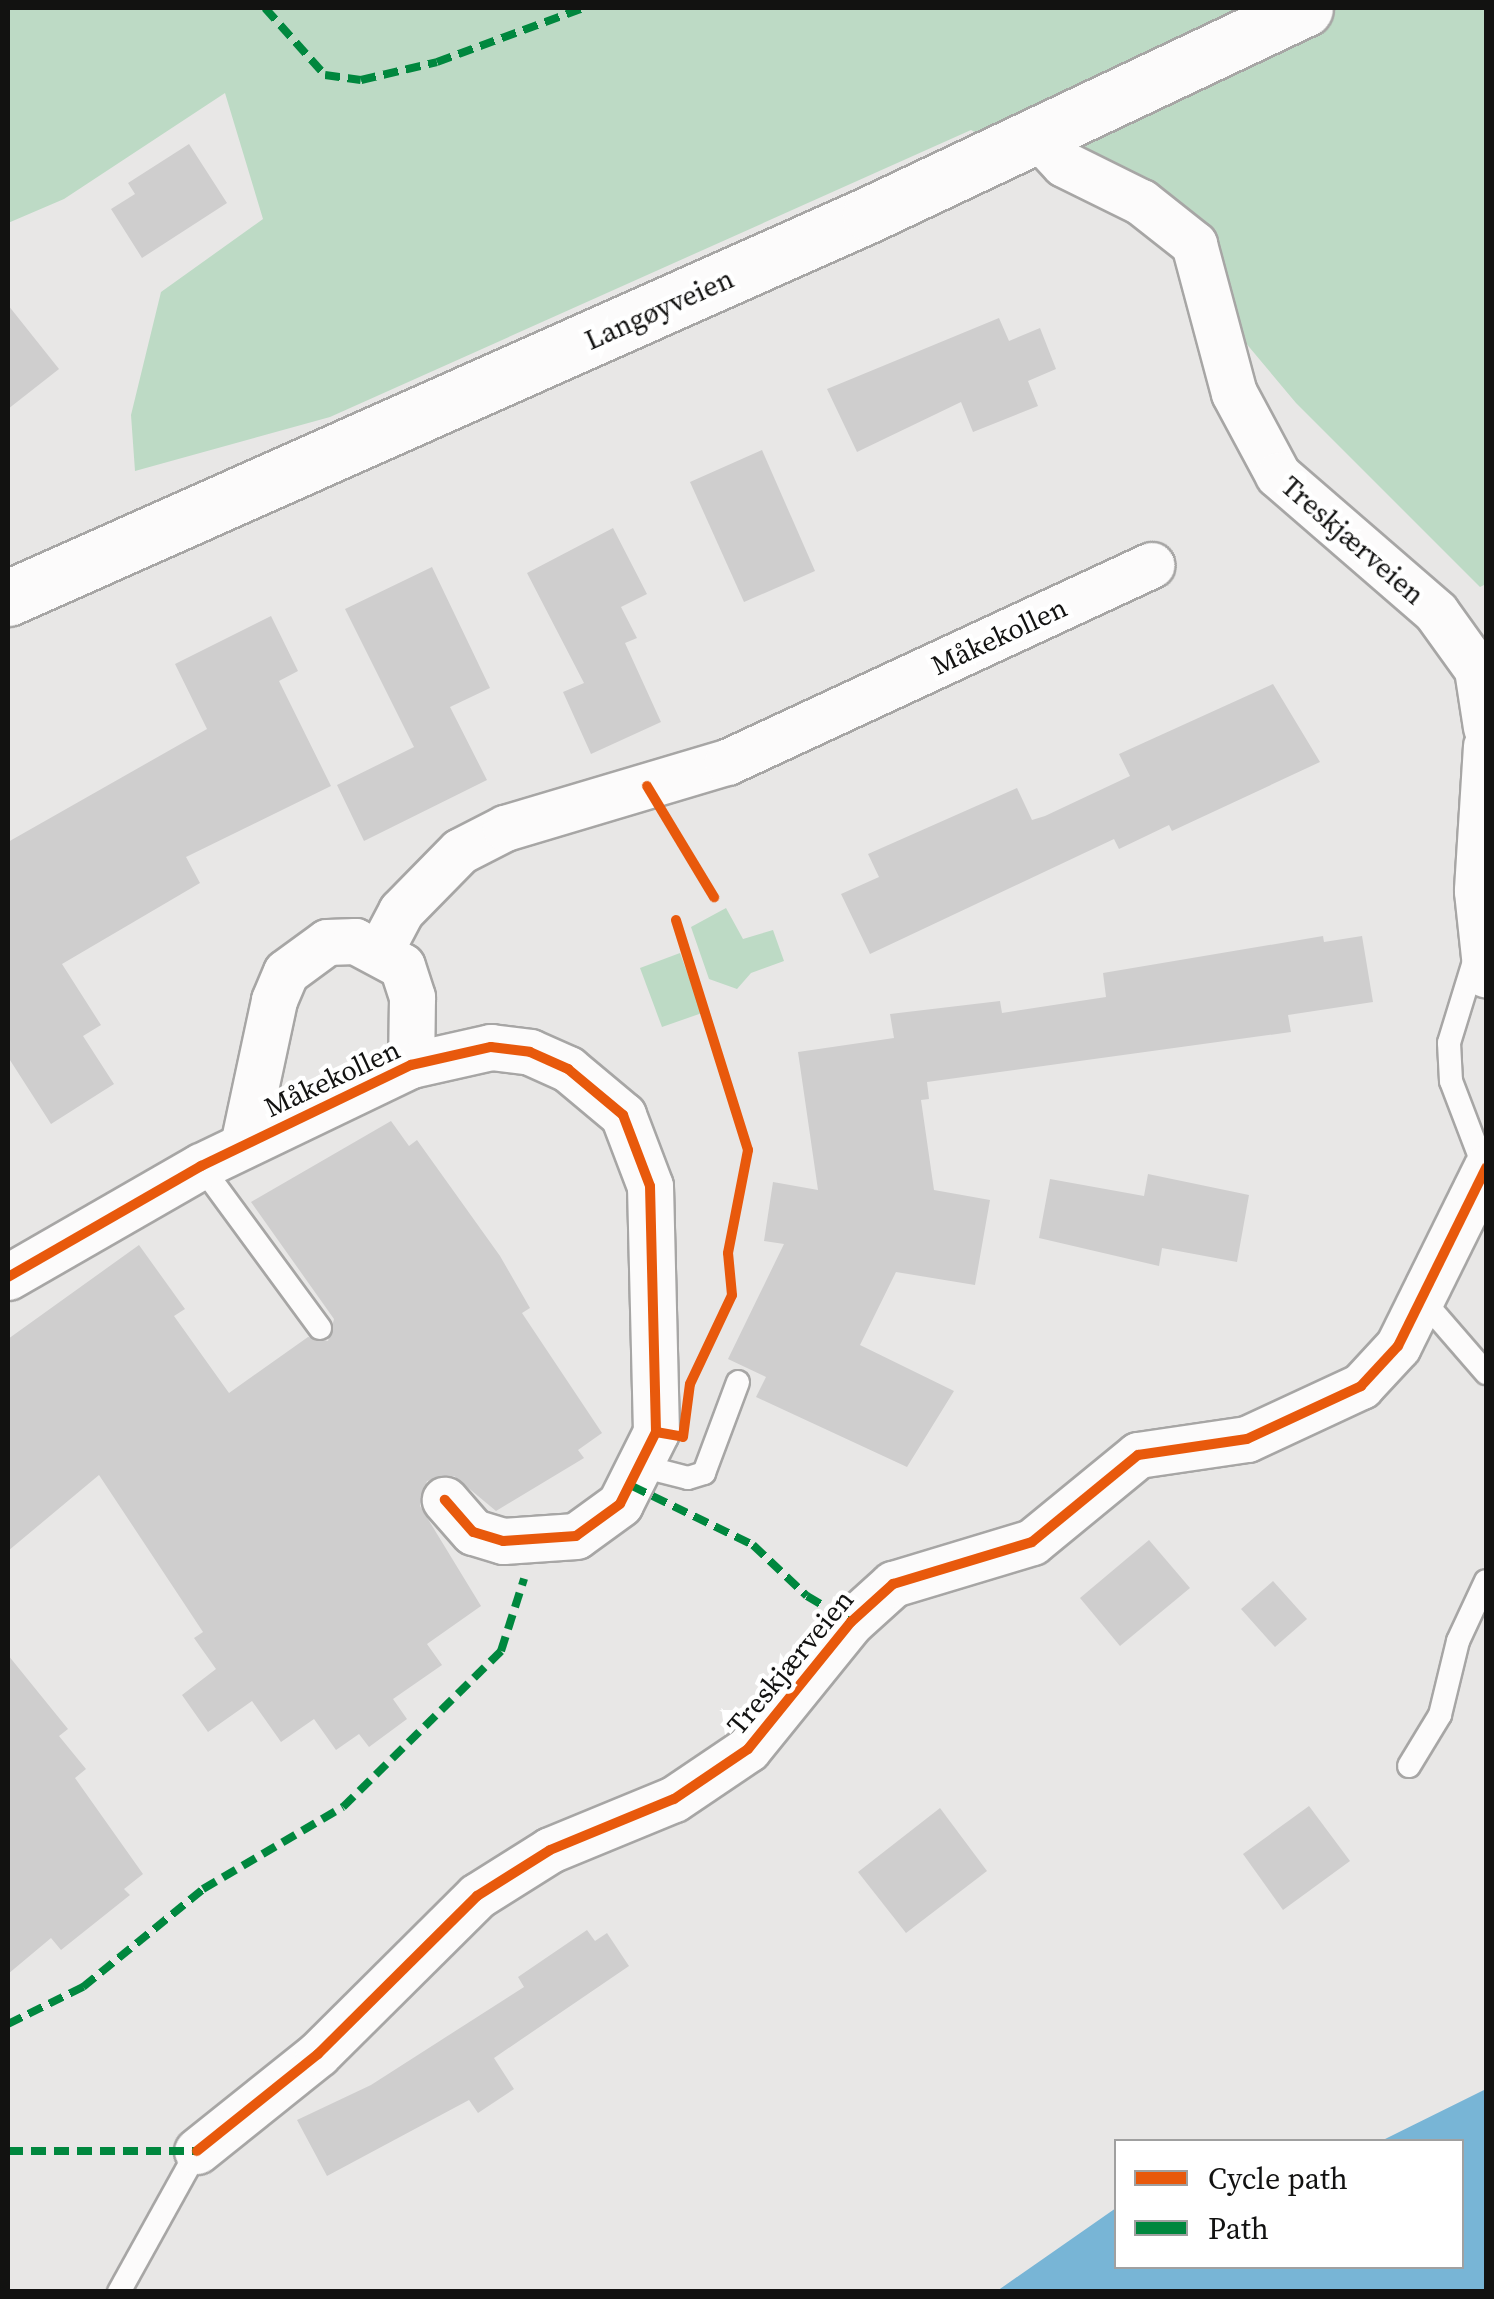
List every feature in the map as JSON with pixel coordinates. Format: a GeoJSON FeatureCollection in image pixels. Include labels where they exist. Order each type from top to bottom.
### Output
{"type":"FeatureCollection","features":[{"type":"Feature","properties":{"kind":"main road","name":"Langøyveien"},"geometry":{"type":"LineString","coordinates":[[20,593],[1038,136],[1305,8]]}},
{"type":"Feature","properties":{"kind":"street","name":"Treskjærveien"},"geometry":{"type":"LineString","coordinates":[[1038,136],[1064,164],[1142,202],[1194,244],[1234,392],[1270,463],[1462,643],[1477,670],[1486,728]]}},
{"type":"Feature","properties":{"kind":"street","name":"Måkekollen"},"geometry":{"type":"LineString","coordinates":[[381,949],[402,911],[460,851],[505,828],[727,762],[1152,565]]}},
{"type":"Feature","properties":{"kind":"street"},"geometry":{"type":"LineString","coordinates":[[1484,962],[1486,746]]}},
{"type":"Feature","properties":{"kind":"street","name":"Måkekollen"},"geometry":{"type":"LineString","coordinates":[[244,1145],[286,972],[327,942],[381,949],[402,966],[412,997],[411,1065]]}},
{"type":"Feature","properties":{"kind":"street","name":"Måkekollen"},"geometry":{"type":"LineString","coordinates":[[8,1277],[201,1166],[411,1065],[491,1047],[530,1052],[600,1090],[624,1115],[650,1186],[656,1244],[660,1384],[645,1467],[620,1504],[576,1536],[540,1542],[474,1532],[444,1500]]}},
{"type":"Feature","properties":{"kind":"street","name":"Treskjærveien"},"geometry":{"type":"LineString","coordinates":[[197,2151],[318,2054],[477,1896],[550,1850],[674,1799],[748,1749],[851,1622],[893,1584],[1032,1542],[1138,1454],[1247,1439],[1326,1407],[1385,1366],[1486,1169]]}},
{"type":"Feature","properties":{"kind":"lane"},"geometry":{"type":"LineString","coordinates":[[1484,962],[1448,1043],[1456,1098],[1486,1169]]}},
{"type":"Feature","properties":{"kind":"lane"},"geometry":{"type":"LineString","coordinates":[[201,1166],[320,1328]]}},
{"type":"Feature","properties":{"kind":"lane"},"geometry":{"type":"LineString","coordinates":[[1422,1299],[1486,1373]]}},
{"type":"Feature","properties":{"kind":"lane"},"geometry":{"type":"LineString","coordinates":[[645,1467],[688,1478],[704,1473],[738,1382]]}},
{"type":"Feature","properties":{"kind":"lane"},"geometry":{"type":"LineString","coordinates":[[1410,1766],[1440,1716],[1458,1641],[1486,1582]]}},
{"type":"Feature","properties":{"kind":"lane","name":"Treskjærveien"},"geometry":{"type":"LineString","coordinates":[[119,2292],[197,2151]]}},
{"type":"Feature","properties":{"kind":"green space"},"geometry":{"type":"Polygon","coordinates":[[[8,8],[1486,8],[1486,584],[1480,587],[1296,403],[1141,218],[971,130],[330,417],[135,471],[131,415],[161,292],[263,219],[225,93],[64,199],[8,223],[8,8]]]}},
{"type":"Feature","properties":{"kind":"green space"},"geometry":{"type":"Polygon","coordinates":[[[726,908],[743,939],[773,930],[784,961],[751,973],[737,989],[709,979],[691,927],[726,908]]]}},
{"type":"Feature","properties":{"kind":"green space"},"geometry":{"type":"Polygon","coordinates":[[[680,953],[702,1013],[662,1027],[640,968],[680,953]]]}},
{"type":"Feature","properties":{"kind":"water"},"geometry":{"type":"Polygon","coordinates":[[[1486,2089],[1486,2291],[997,2291],[1114,2209],[1114,2269],[1464,2269],[1464,2139],[1385,2139],[1486,2089]]]}},
{"type":"Feature","properties":{"kind":"building"},"geometry":{"type":"Polygon","coordinates":[[[189,144],[227,203],[142,258],[111,209],[135,194],[128,183],[189,144]]]}},
{"type":"Feature","properties":{"kind":"building"},"geometry":{"type":"Polygon","coordinates":[[[8,305],[59,369],[8,409],[8,305]]]}},
{"type":"Feature","properties":{"kind":"building"},"geometry":{"type":"Polygon","coordinates":[[[999,318],[1009,341],[1040,328],[1056,369],[1028,381],[1038,406],[973,432],[961,402],[857,452],[827,389],[999,318]]]}},
{"type":"Feature","properties":{"kind":"building"},"geometry":{"type":"Polygon","coordinates":[[[762,450],[815,571],[744,602],[690,482],[762,450]]]}},
{"type":"Feature","properties":{"kind":"building"},"geometry":{"type":"Polygon","coordinates":[[[613,528],[647,594],[621,607],[637,638],[625,643],[661,722],[591,754],[563,692],[584,683],[527,573],[613,528]]]}},
{"type":"Feature","properties":{"kind":"building"},"geometry":{"type":"Polygon","coordinates":[[[432,567],[490,688],[450,707],[487,780],[364,841],[337,785],[414,747],[345,609],[432,567]]]}},
{"type":"Feature","properties":{"kind":"building"},"geometry":{"type":"Polygon","coordinates":[[[271,616],[298,671],[279,681],[331,786],[186,857],[200,883],[62,964],[101,1025],[83,1036],[114,1084],[51,1124],[8,1057],[8,842],[207,729],[175,664],[271,616]]]}},
{"type":"Feature","properties":{"kind":"building"},"geometry":{"type":"Polygon","coordinates":[[[1273,684],[1320,762],[1172,831],[1169,825],[1119,849],[1114,839],[870,954],[841,894],[879,877],[868,854],[1017,788],[1032,820],[1045,816],[1130,776],[1119,754],[1273,684]]]}},
{"type":"Feature","properties":{"kind":"building"},"geometry":{"type":"Polygon","coordinates":[[[1323,936],[1324,942],[1362,936],[1373,1002],[1288,1015],[1291,1032],[927,1082],[929,1099],[921,1100],[934,1190],[990,1200],[975,1285],[896,1272],[860,1345],[954,1391],[907,1467],[756,1397],[766,1377],[728,1359],[784,1244],[764,1241],[773,1182],[818,1190],[798,1052],[894,1038],[890,1014],[1000,1001],[1002,1013],[1106,997],[1103,973],[1323,936]]]}},
{"type":"Feature","properties":{"kind":"building"},"geometry":{"type":"Polygon","coordinates":[[[391,1121],[409,1146],[417,1140],[500,1256],[530,1308],[522,1313],[602,1433],[578,1450],[584,1458],[496,1511],[454,1476],[427,1481],[420,1506],[481,1606],[427,1644],[442,1665],[393,1699],[407,1719],[369,1747],[359,1734],[336,1750],[314,1719],[281,1742],[252,1701],[208,1732],[182,1695],[216,1669],[194,1638],[203,1632],[99,1475],[8,1551],[8,1339],[139,1245],[185,1309],[174,1316],[229,1393],[308,1337],[328,1341],[334,1319],[251,1202],[391,1121]]]}},
{"type":"Feature","properties":{"kind":"building"},"geometry":{"type":"Polygon","coordinates":[[[1148,1174],[1249,1195],[1237,1262],[1162,1248],[1159,1266],[1039,1238],[1050,1179],[1144,1196],[1148,1174]]]}},
{"type":"Feature","properties":{"kind":"building"},"geometry":{"type":"Polygon","coordinates":[[[1149,1540],[1190,1588],[1120,1646],[1080,1598],[1149,1540]]]}},
{"type":"Feature","properties":{"kind":"building"},"geometry":{"type":"Polygon","coordinates":[[[1273,1581],[1307,1619],[1275,1647],[1241,1609],[1273,1581]]]}},
{"type":"Feature","properties":{"kind":"building"},"geometry":{"type":"Polygon","coordinates":[[[8,1655],[68,1729],[59,1736],[86,1769],[75,1778],[143,1874],[124,1889],[130,1895],[61,1950],[51,1938],[8,1974],[8,1655]]]}},
{"type":"Feature","properties":{"kind":"building"},"geometry":{"type":"Polygon","coordinates":[[[1309,1806],[1350,1861],[1283,1910],[1243,1854],[1309,1806]]]}},
{"type":"Feature","properties":{"kind":"building"},"geometry":{"type":"Polygon","coordinates":[[[940,1808],[987,1871],[906,1933],[858,1872],[940,1808]]]}},
{"type":"Feature","properties":{"kind":"building"},"geometry":{"type":"Polygon","coordinates":[[[587,1930],[595,1941],[607,1933],[629,1966],[494,2058],[514,2089],[478,2113],[469,2100],[327,2176],[297,2120],[371,2085],[524,1987],[518,1977],[587,1930]]]}},
{"type":"Feature","properties":{"kind":"marked path"},"geometry":{"type":"LineString","coordinates":[[265,8],[325,75],[361,80],[437,62],[583,8]]}},
{"type":"Feature","properties":{"kind":"marked path"},"geometry":{"type":"LineString","coordinates":[[632,1486],[753,1545],[807,1596],[851,1622]]}},
{"type":"Feature","properties":{"kind":"marked path"},"geometry":{"type":"LineString","coordinates":[[8,2024],[83,1987],[203,1889],[343,1807],[501,1651],[524,1579]]}},
{"type":"Feature","properties":{"kind":"marked path"},"geometry":{"type":"LineString","coordinates":[[8,2151],[197,2151]]}},
{"type":"Feature","properties":{"kind":"cycle path"},"geometry":{"type":"LineString","coordinates":[[647,786],[714,897]]}},
{"type":"Feature","properties":{"kind":"cycle path"},"geometry":{"type":"LineString","coordinates":[[656,1432],[683,1437],[690,1384],[732,1295],[728,1253],[748,1150],[676,920]]}},
{"type":"Feature","properties":{"kind":"cycle path"},"geometry":{"type":"LineString","coordinates":[[8,1277],[201,1166],[411,1065],[491,1047],[530,1052],[568,1069],[623,1115],[650,1186],[656,1432],[620,1504],[576,1536],[503,1541],[473,1532],[445,1500]]}},
{"type":"Feature","properties":{"kind":"cycle path"},"geometry":{"type":"LineString","coordinates":[[197,2151],[318,2054],[477,1896],[550,1850],[674,1799],[748,1749],[851,1622],[893,1584],[1032,1542],[1138,1455],[1247,1439],[1361,1386],[1398,1346],[1486,1168]]}}]}
